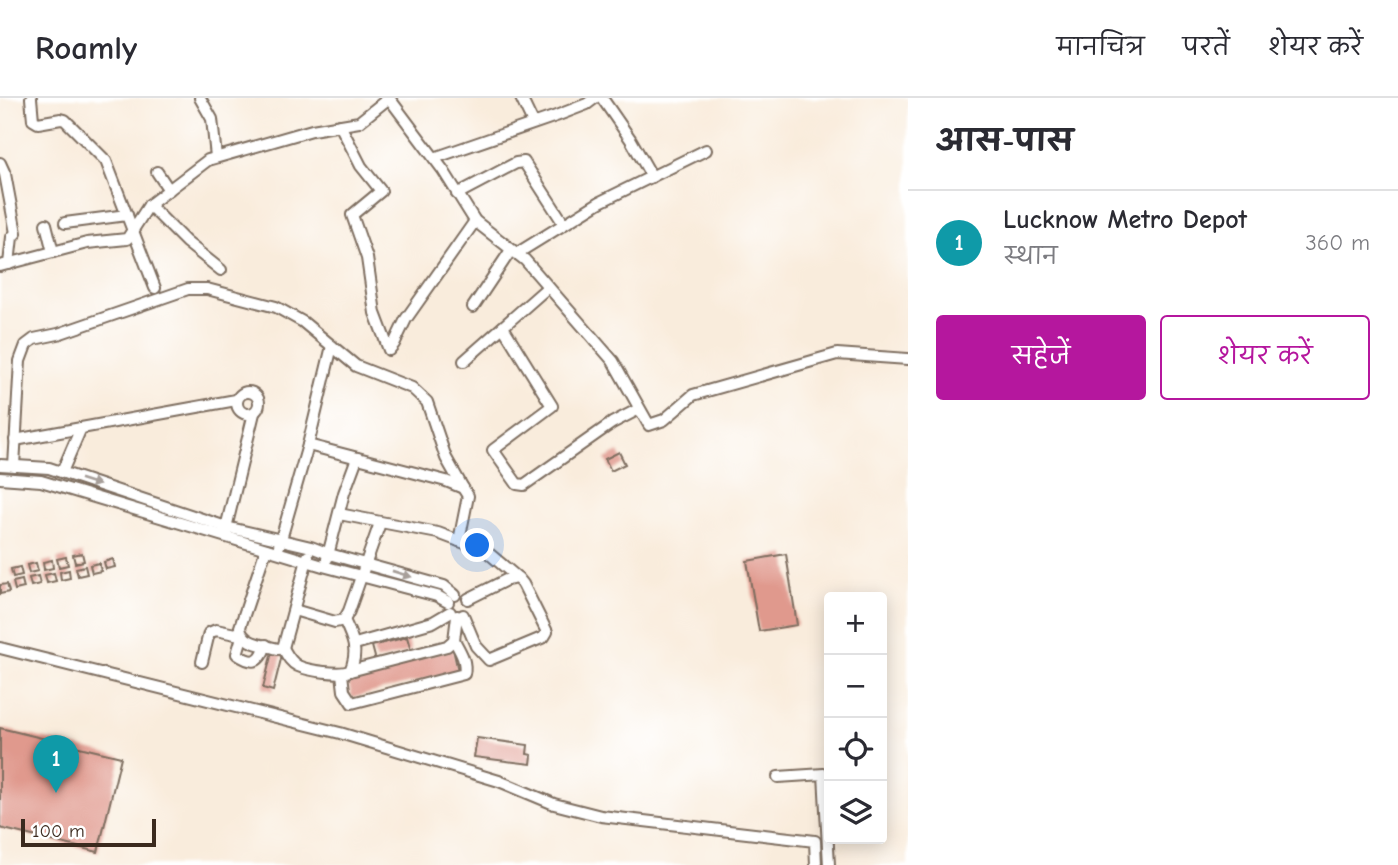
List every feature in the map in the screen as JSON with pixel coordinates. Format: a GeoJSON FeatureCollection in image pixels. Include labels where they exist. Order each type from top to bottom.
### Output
{"type":"FeatureCollection","features":[{"type":"Feature","properties":{"kind":"street"},"geometry":{"type":"LineString","coordinates":[[31,98],[33,120],[38,123],[61,118],[65,120],[106,161],[155,288]]}},
{"type":"Feature","properties":{"kind":"street"},"geometry":{"type":"LineString","coordinates":[[200,98],[212,119],[216,158]]}},
{"type":"Feature","properties":{"kind":"street"},"geometry":{"type":"LineString","coordinates":[[4,265],[87,243],[127,239],[149,205],[208,160],[312,130],[359,122],[389,98],[434,158],[475,220],[525,260],[613,361],[649,425],[664,420],[693,395],[838,354],[908,359]]}},
{"type":"Feature","properties":{"kind":"street"},"geometry":{"type":"LineString","coordinates":[[521,98],[533,123]]}},
{"type":"Feature","properties":{"kind":"street"},"geometry":{"type":"LineString","coordinates":[[434,158],[533,123],[574,103],[595,98]]}},
{"type":"Feature","properties":{"kind":"street"},"geometry":{"type":"LineString","coordinates":[[601,98],[652,177]]}},
{"type":"Feature","properties":{"kind":"street"},"geometry":{"type":"LineString","coordinates":[[340,125],[361,166],[381,191],[352,215],[367,258],[374,313],[389,350],[406,319],[475,220]]}},
{"type":"Feature","properties":{"kind":"street"},"geometry":{"type":"LineString","coordinates":[[473,307],[514,252],[600,202],[706,150]]}},
{"type":"Feature","properties":{"kind":"street"},"geometry":{"type":"LineString","coordinates":[[457,194],[516,163],[524,162],[564,224]]}},
{"type":"Feature","properties":{"kind":"street"},"geometry":{"type":"LineString","coordinates":[[0,163],[5,174],[16,233],[12,237],[4,265]]}},
{"type":"Feature","properties":{"kind":"street"},"geometry":{"type":"LineString","coordinates":[[157,172],[169,190]]}},
{"type":"Feature","properties":{"kind":"street"},"geometry":{"type":"LineString","coordinates":[[149,205],[186,242],[221,270]]}},
{"type":"Feature","properties":{"kind":"street"},"geometry":{"type":"LineString","coordinates":[[65,223],[127,215]]}},
{"type":"Feature","properties":{"kind":"street"},"geometry":{"type":"LineString","coordinates":[[46,224],[53,252]]}},
{"type":"Feature","properties":{"kind":"street"},"geometry":{"type":"LineString","coordinates":[[464,361],[548,287]]}},
{"type":"Feature","properties":{"kind":"street"},"geometry":{"type":"LineString","coordinates":[[14,466],[20,361],[26,345],[34,339],[58,334],[188,289],[207,289],[276,307],[303,322],[356,366],[404,384],[427,402],[446,458],[468,496],[459,541]]}},
{"type":"Feature","properties":{"kind":"street"},"geometry":{"type":"LineString","coordinates":[[503,327],[552,406],[493,450],[517,484],[524,485],[612,423],[639,409]]}},
{"type":"Feature","properties":{"kind":"street"},"geometry":{"type":"LineString","coordinates":[[266,645],[257,661],[237,654],[240,627],[272,551],[280,540],[309,445],[332,346]]}},
{"type":"Feature","properties":{"kind":"street"},"geometry":{"type":"LineString","coordinates":[[15,440],[236,400],[244,392],[254,393],[259,403],[254,413],[225,532]]}},
{"type":"Feature","properties":{"kind":"street"},"geometry":{"type":"LineString","coordinates":[[236,400],[239,411],[254,413]]}},
{"type":"Feature","properties":{"kind":"street"},"geometry":{"type":"LineString","coordinates":[[62,472],[80,428]]}},
{"type":"Feature","properties":{"kind":"street"},"geometry":{"type":"LineString","coordinates":[[309,445],[463,488]]}},
{"type":"Feature","properties":{"kind":"street"},"geometry":{"type":"LineString","coordinates":[[323,566],[329,554],[357,458]]}},
{"type":"Feature","properties":{"kind":"street"},"geometry":{"type":"LineString","coordinates":[[0,465],[49,468],[186,520]]}},
{"type":"Feature","properties":{"kind":"street"},"geometry":{"type":"LineString","coordinates":[[27,480],[28,467]]}},
{"type":"Feature","properties":{"kind":"street"},"geometry":{"type":"LineString","coordinates":[[0,478],[41,481],[186,520],[272,551],[437,596],[455,608]]}},
{"type":"Feature","properties":{"kind":"street"},"geometry":{"type":"LineString","coordinates":[[225,532],[311,547],[444,586],[476,646],[489,660],[544,637],[547,632],[523,584],[486,551],[438,533],[339,514]]}},
{"type":"Feature","properties":{"kind":"street"},"geometry":{"type":"LineString","coordinates":[[293,610],[335,622],[344,620],[380,523]]}},
{"type":"Feature","properties":{"kind":"street"},"geometry":{"type":"LineString","coordinates":[[311,547],[284,648],[289,659],[298,666],[346,673],[447,646],[454,640]]}},
{"type":"Feature","properties":{"kind":"street"},"geometry":{"type":"LineString","coordinates":[[344,620],[355,644],[355,660],[346,673],[344,691],[352,702],[464,674],[466,666],[463,655],[454,640],[455,608],[462,595],[468,599],[506,580],[518,578]]}},
{"type":"Feature","properties":{"kind":"street"},"geometry":{"type":"LineString","coordinates":[[355,644],[433,622],[455,608]]}},
{"type":"Feature","properties":{"kind":"street"},"geometry":{"type":"LineString","coordinates":[[202,662],[209,633],[216,630],[284,648]]}},
{"type":"Feature","properties":{"kind":"street"},"geometry":{"type":"LineString","coordinates":[[0,648],[340,733],[499,781],[554,804],[601,816],[815,841],[816,865]]}},
{"type":"Feature","properties":{"kind":"street"},"geometry":{"type":"LineString","coordinates":[[778,777],[824,774],[829,865]]}},
{"type":"Feature","properties":{"kind":"building"},"geometry":{"type":"Polygon","coordinates":[[[619,452],[625,464],[611,471],[605,459],[619,452]]]}},
{"type":"Feature","properties":{"kind":"building"},"geometry":{"type":"Polygon","coordinates":[[[82,553],[84,561],[75,563],[73,555],[82,553]]]}},
{"type":"Feature","properties":{"kind":"building"},"geometry":{"type":"Polygon","coordinates":[[[786,554],[797,625],[759,631],[747,561],[786,554]]]}},
{"type":"Feature","properties":{"kind":"building"},"geometry":{"type":"Polygon","coordinates":[[[66,557],[68,565],[59,567],[57,559],[66,557]]]}},
{"type":"Feature","properties":{"kind":"building"},"geometry":{"type":"Polygon","coordinates":[[[113,559],[115,567],[106,569],[104,562],[113,559]]]}},
{"type":"Feature","properties":{"kind":"building"},"geometry":{"type":"Polygon","coordinates":[[[52,560],[53,568],[44,570],[43,562],[52,560]]]}},
{"type":"Feature","properties":{"kind":"building"},"geometry":{"type":"Polygon","coordinates":[[[36,563],[38,571],[29,573],[27,565],[36,563]]]}},
{"type":"Feature","properties":{"kind":"building"},"geometry":{"type":"Polygon","coordinates":[[[99,563],[101,571],[92,573],[90,565],[99,563]]]}},
{"type":"Feature","properties":{"kind":"building"},"geometry":{"type":"Polygon","coordinates":[[[85,566],[87,574],[78,576],[76,568],[85,566]]]}},
{"type":"Feature","properties":{"kind":"building"},"geometry":{"type":"Polygon","coordinates":[[[20,567],[22,575],[13,577],[11,569],[20,567]]]}},
{"type":"Feature","properties":{"kind":"building"},"geometry":{"type":"Polygon","coordinates":[[[69,570],[70,578],[61,580],[60,572],[69,570]]]}},
{"type":"Feature","properties":{"kind":"building"},"geometry":{"type":"Polygon","coordinates":[[[54,573],[56,581],[47,583],[45,575],[54,573]]]}},
{"type":"Feature","properties":{"kind":"building"},"geometry":{"type":"Polygon","coordinates":[[[38,576],[40,584],[31,586],[29,578],[38,576]]]}},
{"type":"Feature","properties":{"kind":"building"},"geometry":{"type":"Polygon","coordinates":[[[22,580],[24,588],[15,590],[13,582],[22,580]]]}},
{"type":"Feature","properties":{"kind":"building"},"geometry":{"type":"Polygon","coordinates":[[[7,584],[9,592],[0,594],[0,585],[7,584]]]}},
{"type":"Feature","properties":{"kind":"building"},"geometry":{"type":"Polygon","coordinates":[[[407,637],[411,651],[376,661],[372,646],[407,637]]]}},
{"type":"Feature","properties":{"kind":"building"},"geometry":{"type":"Polygon","coordinates":[[[453,649],[458,671],[352,698],[347,677],[453,649]]]}},
{"type":"Feature","properties":{"kind":"building"},"geometry":{"type":"Polygon","coordinates":[[[272,652],[282,655],[273,691],[263,688],[272,652]]]}},
{"type":"Feature","properties":{"kind":"building"},"geometry":{"type":"Polygon","coordinates":[[[0,728],[121,757],[98,852],[0,828],[0,728]]]}},
{"type":"Feature","properties":{"kind":"building"},"geometry":{"type":"Polygon","coordinates":[[[477,738],[528,745],[527,754],[532,755],[531,764],[474,757],[477,738]]]}},
{"type":"Feature","properties":{"kind":"place","name":"Lucknow Metro Depot"},"geometry":{"type":"Point","coordinates":[56,793]}}]}
